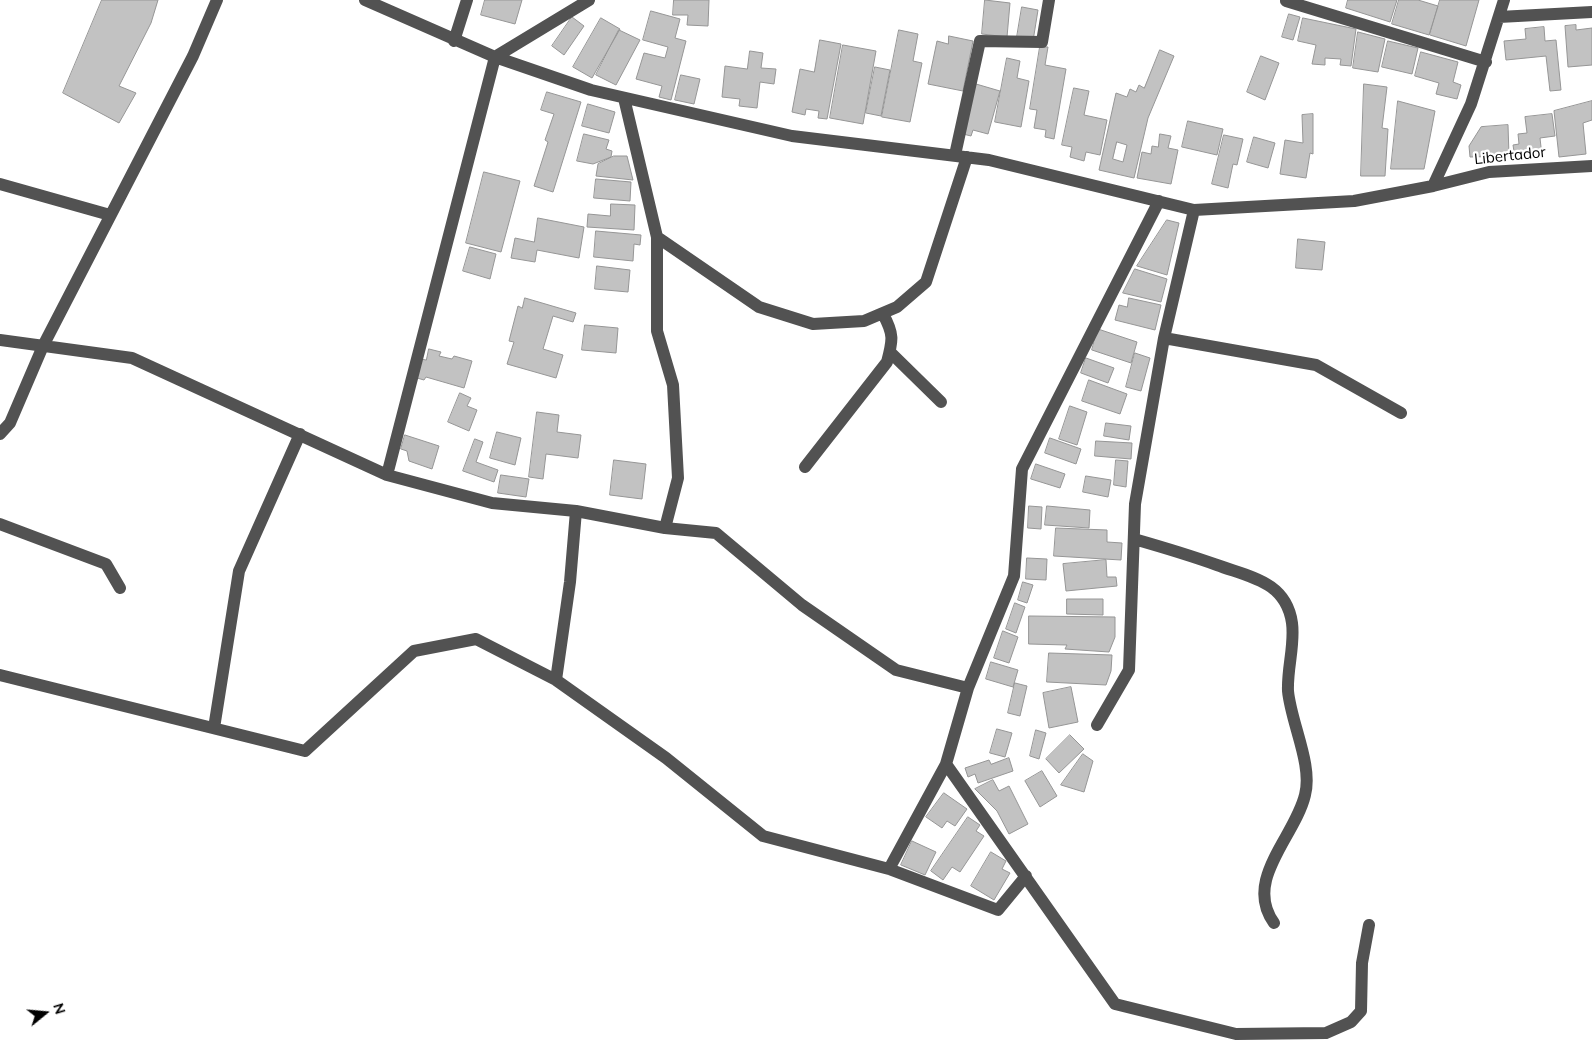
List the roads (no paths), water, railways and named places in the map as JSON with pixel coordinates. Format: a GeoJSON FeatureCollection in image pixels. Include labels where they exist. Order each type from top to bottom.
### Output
{"type":"FeatureCollection","features":[{"type":"Feature","properties":{"kind":"street"},"geometry":{"type":"LineString","coordinates":[[0,434],[10,423],[43,346],[193,56],[217,0]]}},
{"type":"Feature","properties":{"kind":"street","name":"Libertador"},"geometry":{"type":"LineString","coordinates":[[365,0],[454,41],[591,90],[792,136],[989,160],[1194,210],[1354,201],[1433,186],[1489,172],[1592,166]]}},
{"type":"Feature","properties":{"kind":"street"},"geometry":{"type":"LineString","coordinates":[[454,41],[466,0]]}},
{"type":"Feature","properties":{"kind":"street"},"geometry":{"type":"LineString","coordinates":[[387,475],[495,57],[589,0]]}},
{"type":"Feature","properties":{"kind":"street"},"geometry":{"type":"LineString","coordinates":[[657,237],[758,307],[814,324],[864,321],[884,314],[896,307],[926,282],[961,156],[980,41],[1042,42],[1049,0]]}},
{"type":"Feature","properties":{"kind":"street"},"geometry":{"type":"LineString","coordinates":[[1433,186],[1471,104],[1486,62],[1504,0]]}},
{"type":"Feature","properties":{"kind":"street"},"geometry":{"type":"LineString","coordinates":[[1286,1],[1486,62]]}},
{"type":"Feature","properties":{"kind":"street"},"geometry":{"type":"LineString","coordinates":[[1499,17],[1592,12]]}},
{"type":"Feature","properties":{"kind":"street"},"geometry":{"type":"LineString","coordinates":[[624,98],[657,237],[657,331],[673,386],[678,478],[666,528]]}},
{"type":"Feature","properties":{"kind":"street"},"geometry":{"type":"LineString","coordinates":[[0,184],[110,215]]}},
{"type":"Feature","properties":{"kind":"street"},"geometry":{"type":"LineString","coordinates":[[889,869],[946,764],[968,688],[1014,576],[1022,469],[1159,201]]}},
{"type":"Feature","properties":{"kind":"street"},"geometry":{"type":"LineString","coordinates":[[1097,725],[1128,670],[1135,504],[1164,338],[1194,210]]}},
{"type":"Feature","properties":{"kind":"street"},"geometry":{"type":"LineString","coordinates":[[805,468],[887,362],[892,334],[884,314]]}},
{"type":"Feature","properties":{"kind":"street"},"geometry":{"type":"LineString","coordinates":[[1164,338],[1316,365],[1401,413]]}},
{"type":"Feature","properties":{"kind":"street"},"geometry":{"type":"LineString","coordinates":[[0,340],[132,358],[387,475],[492,503],[576,511],[666,528],[716,534],[802,605],[896,670],[968,688]]}},
{"type":"Feature","properties":{"kind":"street"},"geometry":{"type":"LineString","coordinates":[[890,352],[941,402]]}},
{"type":"Feature","properties":{"kind":"street"},"geometry":{"type":"LineString","coordinates":[[214,728],[239,571],[300,434]]}},
{"type":"Feature","properties":{"kind":"street"},"geometry":{"type":"LineString","coordinates":[[556,680],[570,582],[576,511]]}},
{"type":"Feature","properties":{"kind":"street"},"geometry":{"type":"LineString","coordinates":[[0,524],[106,564],[120,588]]}},
{"type":"Feature","properties":{"kind":"street"},"geometry":{"type":"LineString","coordinates":[[1134,539],[1250,575],[1265,582],[1280,595],[1290,614],[1293,633],[1288,667],[1289,695],[1307,785],[1303,803],[1266,880],[1263,900],[1267,914],[1274,923]]}},
{"type":"Feature","properties":{"kind":"street"},"geometry":{"type":"LineString","coordinates":[[0,675],[305,751],[414,651],[476,639],[556,680],[666,758],[763,836],[889,869],[998,910],[1026,876]]}},
{"type":"Feature","properties":{"kind":"street"},"geometry":{"type":"LineString","coordinates":[[946,764],[1115,1004],[1236,1034],[1326,1033],[1356,1020],[1361,1011],[1362,963],[1369,925]]}}]}
